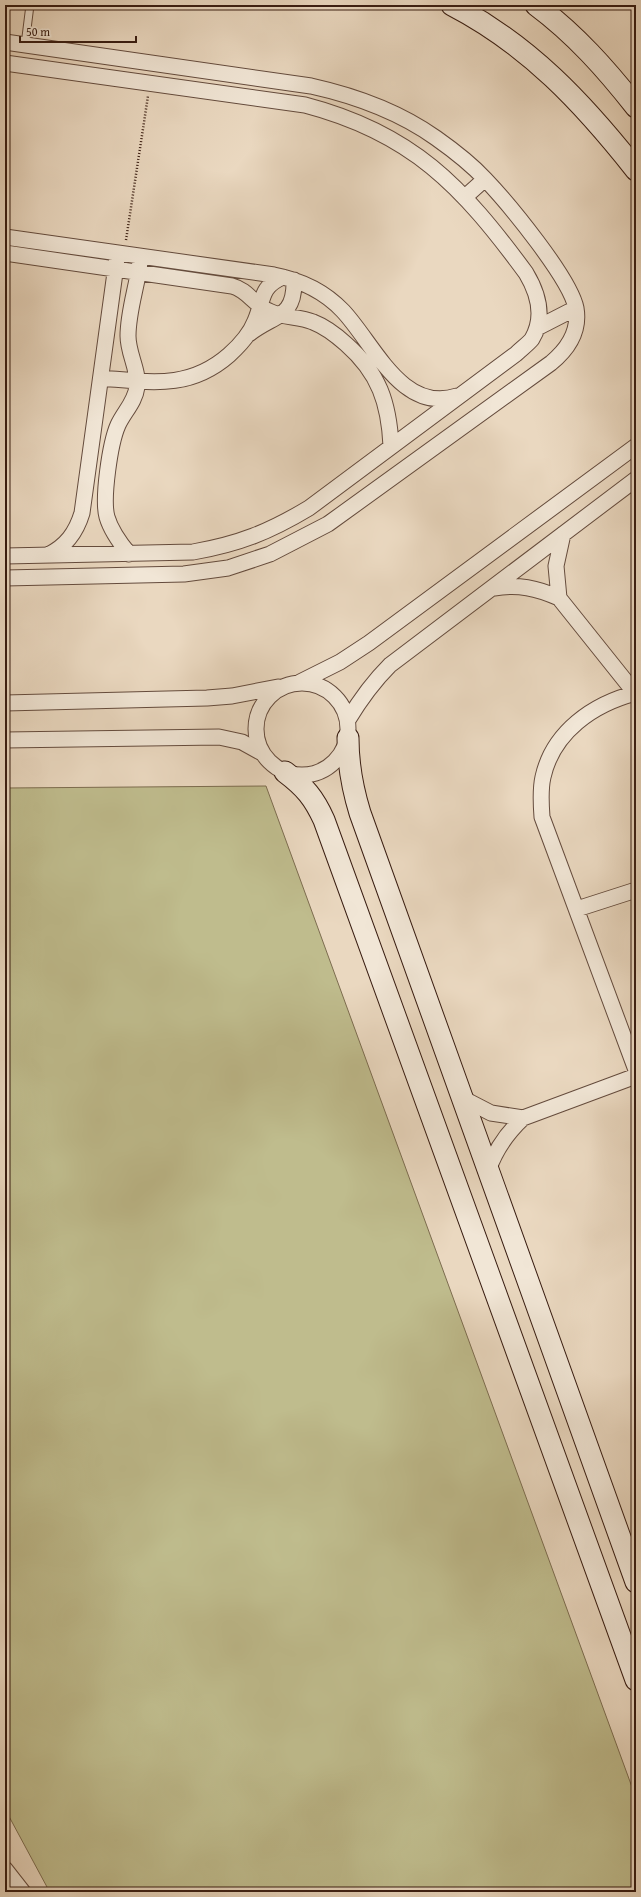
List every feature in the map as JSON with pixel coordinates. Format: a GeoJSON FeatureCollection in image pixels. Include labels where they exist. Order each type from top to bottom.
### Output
{"type":"FeatureCollection","features":[{"type":"Feature","properties":{"kind":"street"},"geometry":{"type":"LineString","coordinates":[[452,5],[501,34],[530,55],[557,79],[607,133],[636,170]]}},
{"type":"Feature","properties":{"kind":"street"},"geometry":{"type":"LineString","coordinates":[[536,5],[582,44],[610,74],[636,107]]}},
{"type":"Feature","properties":{"kind":"street"},"geometry":{"type":"LineString","coordinates":[[5,42],[277,80],[344,94],[376,105],[407,120],[436,138],[485,179],[551,262],[572,296],[576,308],[574,334],[569,345],[561,355],[328,524],[290,544],[250,562],[206,572],[184,574],[5,578]]}},
{"type":"Feature","properties":{"kind":"street"},"geometry":{"type":"LineString","coordinates":[[76,73],[79,52]]}},
{"type":"Feature","properties":{"kind":"street"},"geometry":{"type":"LineString","coordinates":[[5,63],[150,82],[305,105],[336,113],[366,125],[394,139],[420,157],[465,197],[507,248],[533,286],[538,299],[539,314],[537,328],[531,340],[516,354],[309,508],[278,527],[251,538],[222,547],[193,552],[5,556]]}},
{"type":"Feature","properties":{"kind":"street"},"geometry":{"type":"LineString","coordinates":[[465,197],[485,179]]}},
{"type":"Feature","properties":{"kind":"street"},"geometry":{"type":"LineString","coordinates":[[5,237],[288,278],[318,291],[343,311],[383,362],[406,387],[420,395],[436,399],[460,395]]}},
{"type":"Feature","properties":{"kind":"street"},"geometry":{"type":"LineString","coordinates":[[5,253],[232,286],[242,289],[260,306],[281,315],[296,317],[320,325],[329,330],[358,355],[370,370],[382,393],[390,425],[391,446]]}},
{"type":"Feature","properties":{"kind":"street"},"geometry":{"type":"LineString","coordinates":[[48,555],[64,545],[75,531],[79,522],[116,268],[121,253]]}},
{"type":"Feature","properties":{"kind":"street"},"geometry":{"type":"LineString","coordinates":[[129,554],[109,523],[105,498],[115,432],[134,398],[137,381],[128,337],[131,307],[141,256]]}},
{"type":"Feature","properties":{"kind":"street"},"geometry":{"type":"LineString","coordinates":[[101,378],[137,381],[180,380],[204,373],[225,358],[246,336],[265,323],[281,315],[291,304],[288,278]]}},
{"type":"Feature","properties":{"kind":"street"},"geometry":{"type":"LineString","coordinates":[[246,336],[255,321],[262,296],[268,286],[288,278]]}},
{"type":"Feature","properties":{"kind":"street"},"geometry":{"type":"LineString","coordinates":[[537,328],[576,308]]}},
{"type":"Feature","properties":{"kind":"street"},"geometry":{"type":"LineString","coordinates":[[5,703],[207,698],[232,696],[300,682],[340,662],[369,643],[636,446]]}},
{"type":"Feature","properties":{"kind":"street"},"geometry":{"type":"LineString","coordinates":[[285,772],[302,775],[317,773],[331,765],[342,752],[348,729],[359,701],[375,680],[390,666],[636,479]]}},
{"type":"Feature","properties":{"kind":"street"},"geometry":{"type":"LineString","coordinates":[[278,527],[290,544]]}},
{"type":"Feature","properties":{"kind":"street"},"geometry":{"type":"LineString","coordinates":[[559,598],[556,566],[563,534]]}},
{"type":"Feature","properties":{"kind":"street"},"geometry":{"type":"LineString","coordinates":[[493,588],[520,586],[547,592],[559,598],[636,693],[605,703],[572,726],[558,742],[549,759],[543,778],[540,798],[542,817],[636,1070]]}},
{"type":"Feature","properties":{"kind":"street"},"geometry":{"type":"LineString","coordinates":[[300,682],[316,684],[331,692],[342,704],[348,729],[348,763],[352,788],[636,1582]]}},
{"type":"Feature","properties":{"kind":"street"},"geometry":{"type":"LineString","coordinates":[[283,686],[268,696],[260,707],[256,720],[255,734],[262,753],[271,764],[285,772],[302,785],[315,801],[324,820],[636,1680]]}},
{"type":"Feature","properties":{"kind":"street"},"geometry":{"type":"LineString","coordinates":[[5,740],[218,737],[242,742],[262,753]]}},
{"type":"Feature","properties":{"kind":"street"},"geometry":{"type":"LineString","coordinates":[[576,909],[636,890]]}},
{"type":"Feature","properties":{"kind":"street"},"geometry":{"type":"LineString","coordinates":[[488,1170],[491,1161],[502,1142],[523,1118],[636,1076]]}},
{"type":"Feature","properties":{"kind":"street"},"geometry":{"type":"LineString","coordinates":[[462,1098],[491,1113],[523,1118]]}},
{"type":"Feature","properties":{"kind":"street"},"geometry":{"type":"LineString","coordinates":[[5,1869],[23,1892]]}},
{"type":"Feature","properties":{"kind":"lane"},"geometry":{"type":"LineString","coordinates":[[25,45],[30,5]]}},
{"type":"Feature","properties":{"kind":"path"},"geometry":{"type":"LineString","coordinates":[[121,253],[150,82]]}},
{"type":"Feature","properties":{"kind":"shaded area"},"geometry":{"type":"Polygon","coordinates":[[[266,786],[636,1798],[636,1892],[52,1892],[47,1887],[5,1809],[5,788],[266,786]]]}}]}
